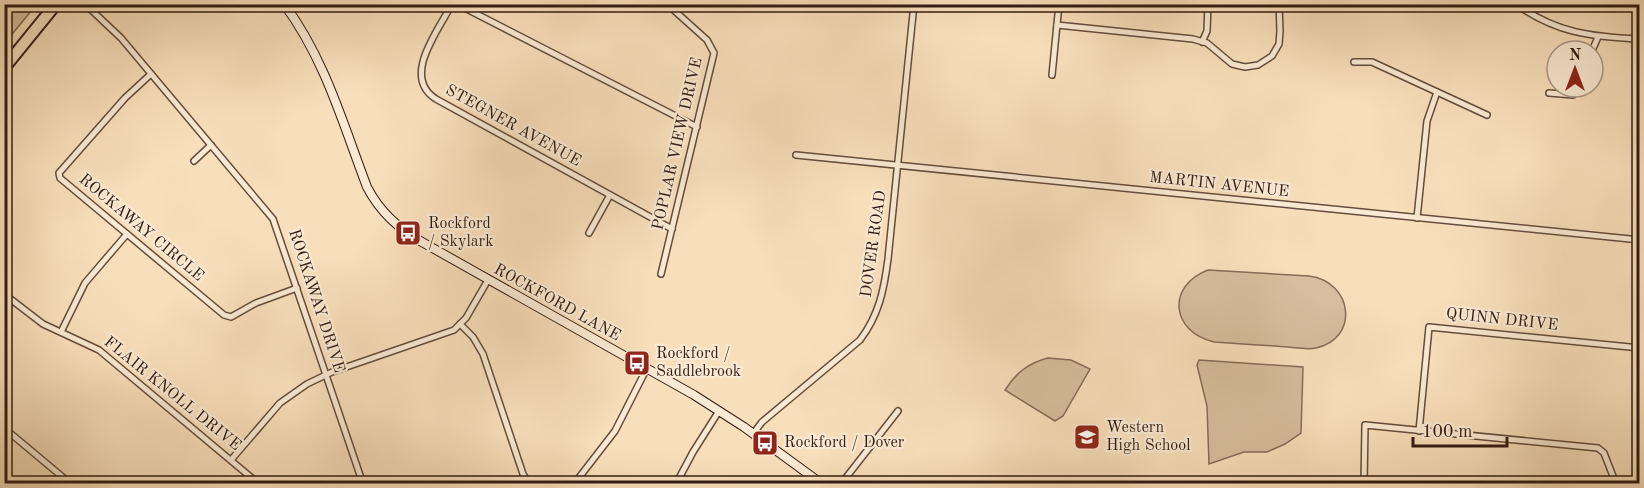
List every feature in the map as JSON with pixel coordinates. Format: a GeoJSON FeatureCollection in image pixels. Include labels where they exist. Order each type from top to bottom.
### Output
{"type":"FeatureCollection","features":[{"type":"Feature","properties":{"kind":"highway"},"geometry":{"type":"LineString","coordinates":[[4,68],[56,4]]}},
{"type":"Feature","properties":{"kind":"main road","name":"ROCKFORD LANE"},"geometry":{"type":"LineString","coordinates":[[288,6],[322,68],[367,187],[382,212],[408,234],[719,411],[822,483]]}},
{"type":"Feature","properties":{"kind":"street","name":"ROCKAWAY DRIVE"},"geometry":{"type":"LineString","coordinates":[[85,4],[121,38],[273,219],[363,483]]}},
{"type":"Feature","properties":{"kind":"street","name":"STEGNER AVENUE"},"geometry":{"type":"LineString","coordinates":[[452,4],[421,66],[420,76],[426,91],[436,99],[672,229]]}},
{"type":"Feature","properties":{"kind":"street"},"geometry":{"type":"LineString","coordinates":[[457,4],[697,127]]}},
{"type":"Feature","properties":{"kind":"street","name":"POPLAR VIEW DRIVE"},"geometry":{"type":"LineString","coordinates":[[661,274],[714,59],[713,48],[707,40],[667,4]]}},
{"type":"Feature","properties":{"kind":"street","name":"DOVER ROAD"},"geometry":{"type":"LineString","coordinates":[[753,434],[762,422],[848,352],[869,328],[881,301],[898,166],[914,4]]}},
{"type":"Feature","properties":{"kind":"street"},"geometry":{"type":"LineString","coordinates":[[1052,75],[1059,4]]}},
{"type":"Feature","properties":{"kind":"street"},"geometry":{"type":"LineString","coordinates":[[1202,42],[1207,31],[1208,4]]}},
{"type":"Feature","properties":{"kind":"street"},"geometry":{"type":"LineString","coordinates":[[1057,25],[1193,39],[1207,44],[1228,62],[1237,66],[1251,67],[1263,63],[1272,56],[1279,44],[1279,4]]}},
{"type":"Feature","properties":{"kind":"street"},"geometry":{"type":"LineString","coordinates":[[1516,4],[1542,21],[1562,29],[1598,37],[1640,39]]}},
{"type":"Feature","properties":{"kind":"street"},"geometry":{"type":"LineString","coordinates":[[1354,62],[1372,62],[1487,116]]}},
{"type":"Feature","properties":{"kind":"street","name":"ROCKAWAY CIRCLE"},"geometry":{"type":"LineString","coordinates":[[151,74],[125,98],[59,175],[60,178],[227,317],[256,303],[297,288]]}},
{"type":"Feature","properties":{"kind":"street"},"geometry":{"type":"LineString","coordinates":[[1418,218],[1427,121],[1437,92]]}},
{"type":"Feature","properties":{"kind":"street"},"geometry":{"type":"LineString","coordinates":[[194,161],[211,145]]}},
{"type":"Feature","properties":{"kind":"street","name":"MARTIN AVENUE"},"geometry":{"type":"LineString","coordinates":[[796,155],[1640,240]]}},
{"type":"Feature","properties":{"kind":"street"},"geometry":{"type":"LineString","coordinates":[[589,232],[610,195]]}},
{"type":"Feature","properties":{"kind":"street"},"geometry":{"type":"LineString","coordinates":[[61,332],[85,283],[127,234]]}},
{"type":"Feature","properties":{"kind":"street"},"geometry":{"type":"LineString","coordinates":[[231,459],[280,402],[293,393],[326,375],[450,332],[460,324],[488,280]]}},
{"type":"Feature","properties":{"kind":"street","name":"FLAIR KNOLL DRIVE"},"geometry":{"type":"LineString","coordinates":[[4,294],[35,318],[99,350],[259,483]]}},
{"type":"Feature","properties":{"kind":"street"},"geometry":{"type":"LineString","coordinates":[[460,324],[473,337],[483,354],[523,474],[529,483]]}},
{"type":"Feature","properties":{"kind":"street","name":"QUINN DRIVE"},"geometry":{"type":"LineString","coordinates":[[1419,430],[1429,327],[1640,348]]}},
{"type":"Feature","properties":{"kind":"street"},"geometry":{"type":"LineString","coordinates":[[574,483],[615,431],[647,368]]}},
{"type":"Feature","properties":{"kind":"street"},"geometry":{"type":"LineString","coordinates":[[676,483],[719,411]]}},
{"type":"Feature","properties":{"kind":"street"},"geometry":{"type":"LineString","coordinates":[[841,483],[898,411]]}},
{"type":"Feature","properties":{"kind":"street"},"geometry":{"type":"LineString","coordinates":[[1364,483],[1365,425],[1598,448],[1604,453],[1616,483]]}},
{"type":"Feature","properties":{"kind":"street"},"geometry":{"type":"LineString","coordinates":[[4,428],[71,483]]}},
{"type":"Feature","properties":{"kind":"shaded area"},"geometry":{"type":"Polygon","coordinates":[[[4,5],[36,5],[5,43],[4,43],[4,5]]]}},
{"type":"Feature","properties":{"kind":"shaded area"},"geometry":{"type":"Polygon","coordinates":[[[1208,270],[1309,276],[1324,280],[1342,299],[1345,323],[1330,343],[1313,349],[1214,342],[1200,337],[1189,329],[1182,319],[1179,308],[1180,297],[1194,277],[1208,270]]]}},
{"type":"Feature","properties":{"kind":"shaded area"},"geometry":{"type":"Polygon","coordinates":[[[1048,358],[1071,360],[1090,369],[1063,416],[1055,421],[1005,390],[1023,370],[1048,358]]]}},
{"type":"Feature","properties":{"kind":"shaded area"},"geometry":{"type":"Polygon","coordinates":[[[1199,360],[1303,367],[1301,433],[1267,452],[1244,452],[1209,464],[1207,406],[1197,365],[1199,360]]]}},
{"type":"Feature","properties":{"kind":"place","name":"Rockford / Skylark"},"geometry":{"type":"Point","coordinates":[408,233]}},
{"type":"Feature","properties":{"kind":"place","name":"Rockford / Saddlebrook"},"geometry":{"type":"Point","coordinates":[637,363]}},
{"type":"Feature","properties":{"kind":"place","name":"Western High School"},"geometry":{"type":"Point","coordinates":[1087,437]}},
{"type":"Feature","properties":{"kind":"place","name":"Rockford / Dover"},"geometry":{"type":"Point","coordinates":[765,443]}}]}
